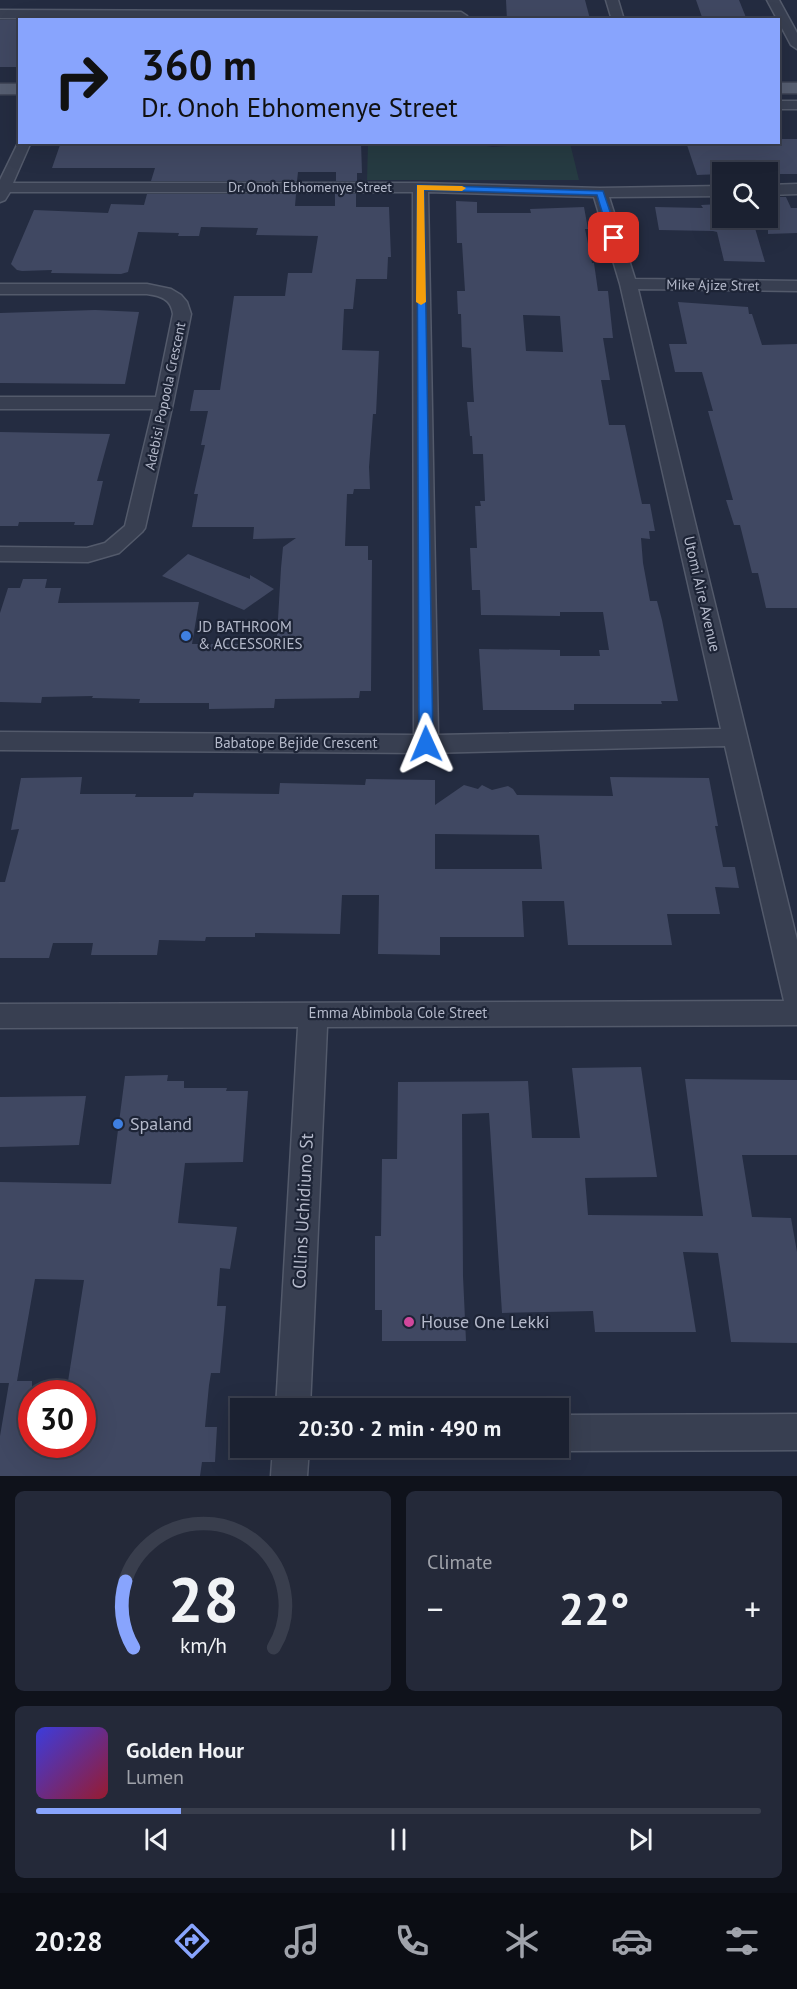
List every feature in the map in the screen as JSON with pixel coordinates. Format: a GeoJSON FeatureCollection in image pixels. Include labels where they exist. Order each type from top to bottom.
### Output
{"type":"FeatureCollection","features":[{"type":"Feature","properties":{"kind":"main road"},"geometry":{"type":"LineString","coordinates":[[0,80],[18,80]]}},
{"type":"Feature","properties":{"kind":"main road"},"geometry":{"type":"LineString","coordinates":[[780,80],[797,80]]}},
{"type":"Feature","properties":{"kind":"main road"},"geometry":{"type":"LineString","coordinates":[[780,88],[797,88]]}},
{"type":"Feature","properties":{"kind":"main road"},"geometry":{"type":"LineString","coordinates":[[0,89],[18,89]]}},
{"type":"Feature","properties":{"kind":"street"},"geometry":{"type":"LineString","coordinates":[[108,14],[113,0]]}},
{"type":"Feature","properties":{"kind":"street"},"geometry":{"type":"LineString","coordinates":[[0,14],[461,18],[459,0]]}},
{"type":"Feature","properties":{"kind":"street"},"geometry":{"type":"LineString","coordinates":[[612,0],[617,18]]}},
{"type":"Feature","properties":{"kind":"street"},"geometry":{"type":"LineString","coordinates":[[773,0],[797,45]]}},
{"type":"Feature","properties":{"kind":"street"},"geometry":{"type":"LineString","coordinates":[[780,105],[797,105]]}},
{"type":"Feature","properties":{"kind":"street"},"geometry":{"type":"LineString","coordinates":[[2,193],[23,144]]}},
{"type":"Feature","properties":{"kind":"street"},"geometry":{"type":"LineString","coordinates":[[420,187],[426,744]]}},
{"type":"Feature","properties":{"kind":"street","name":"Dr. Onoh Ebhomenye Street"},"geometry":{"type":"LineString","coordinates":[[2,193],[420,187],[600,193],[712,191]]}},
{"type":"Feature","properties":{"kind":"street"},"geometry":{"type":"LineString","coordinates":[[778,190],[797,189]]}},
{"type":"Feature","properties":{"kind":"street","name":"Utomi Aire Avenue"},"geometry":{"type":"LineString","coordinates":[[600,193],[628,284],[797,998]]}},
{"type":"Feature","properties":{"kind":"street","name":"Mike Ajize Stret"},"geometry":{"type":"LineString","coordinates":[[628,284],[797,286]]}},
{"type":"Feature","properties":{"kind":"street","name":"Adebisi Popoola Crescent"},"geometry":{"type":"LineString","coordinates":[[0,289],[164,291],[177,298],[181,304],[182,314],[135,528],[112,548],[88,555],[0,554]]}},
{"type":"Feature","properties":{"kind":"street"},"geometry":{"type":"LineString","coordinates":[[0,403],[164,403]]}},
{"type":"Feature","properties":{"kind":"street","name":"Babatope Bejide Crescent"},"geometry":{"type":"LineString","coordinates":[[0,741],[426,744],[736,737]]}},
{"type":"Feature","properties":{"kind":"street","name":"Emma Abimbola Cole Street"},"geometry":{"type":"LineString","coordinates":[[0,1016],[313,1013],[797,1013]]}},
{"type":"Feature","properties":{"kind":"street","name":"Collins Uchidiuno St"},"geometry":{"type":"LineString","coordinates":[[294,1398],[313,1013]]}},
{"type":"Feature","properties":{"kind":"street"},"geometry":{"type":"LineString","coordinates":[[569,1433],[797,1432]]}},
{"type":"Feature","properties":{"kind":"street"},"geometry":{"type":"LineString","coordinates":[[289,1476],[290,1458]]}},
{"type":"Feature","properties":{"kind":"shaded area"},"geometry":{"type":"Polygon","coordinates":[[[368,144],[474,144],[493,147],[523,144],[570,144],[579,180],[367,180],[368,144]]]}},
{"type":"Feature","properties":{"kind":"building"},"geometry":{"type":"Polygon","coordinates":[[[506,0],[585,0],[590,18],[507,18],[506,0]]]}},
{"type":"Feature","properties":{"kind":"building"},"geometry":{"type":"Polygon","coordinates":[[[696,0],[739,0],[746,18],[702,18],[696,0]]]}},
{"type":"Feature","properties":{"kind":"building"},"geometry":{"type":"Polygon","coordinates":[[[0,20],[18,20],[18,63],[16,67],[0,67],[0,20]]]}},
{"type":"Feature","properties":{"kind":"building"},"geometry":{"type":"Polygon","coordinates":[[[780,139],[797,139],[797,174],[778,174],[778,162],[712,162],[712,174],[697,175],[687,144],[780,144],[780,139]]]}},
{"type":"Feature","properties":{"kind":"building"},"geometry":{"type":"Polygon","coordinates":[[[60,144],[361,144],[362,173],[357,173],[357,181],[336,181],[336,172],[298,172],[297,181],[151,181],[155,168],[52,168],[60,144]]]}},
{"type":"Feature","properties":{"kind":"building"},"geometry":{"type":"Polygon","coordinates":[[[147,194],[296,194],[295,206],[335,206],[335,194],[356,194],[356,207],[389,207],[391,257],[388,257],[387,279],[356,279],[353,309],[344,309],[342,350],[379,351],[376,414],[373,414],[369,467],[370,489],[354,489],[353,494],[347,494],[345,546],[368,546],[368,560],[372,560],[371,691],[360,691],[359,698],[275,699],[274,708],[209,709],[209,703],[139,703],[140,699],[92,698],[93,696],[42,697],[41,703],[0,702],[0,613],[8,588],[20,588],[23,579],[47,579],[45,588],[61,588],[58,603],[199,602],[192,644],[290,644],[277,636],[283,547],[296,538],[253,539],[254,527],[192,527],[198,494],[194,494],[205,445],[201,445],[208,411],[190,411],[194,390],[220,390],[234,296],[285,296],[288,273],[312,273],[318,236],[256,235],[258,228],[201,227],[199,236],[138,232],[128,272],[121,274],[51,273],[52,270],[22,271],[17,270],[11,264],[34,210],[108,213],[111,204],[144,205],[147,194]]]}},
{"type":"Feature","properties":{"kind":"building"},"geometry":{"type":"Polygon","coordinates":[[[778,197],[786,197],[791,208],[797,208],[797,233],[768,234],[768,228],[778,228],[778,197]]]}},
{"type":"Feature","properties":{"kind":"building"},"geometry":{"type":"Polygon","coordinates":[[[456,201],[477,202],[477,213],[531,213],[530,209],[584,207],[588,229],[585,229],[592,263],[594,263],[598,291],[608,291],[613,338],[603,338],[610,380],[601,380],[609,425],[625,425],[642,504],[650,504],[655,531],[649,531],[650,539],[641,538],[643,563],[650,601],[657,601],[662,620],[678,701],[661,701],[662,704],[574,704],[574,710],[483,710],[479,649],[560,650],[560,656],[600,656],[599,650],[609,650],[603,612],[560,612],[560,616],[481,615],[480,590],[472,590],[470,548],[477,548],[475,506],[481,506],[480,501],[485,501],[483,454],[473,454],[472,436],[470,436],[467,402],[474,402],[471,348],[462,347],[461,314],[458,314],[457,291],[465,291],[462,243],[457,243],[456,201]],[[523,315],[526,351],[563,352],[560,316],[523,315]]]}},
{"type":"Feature","properties":{"kind":"building"},"geometry":{"type":"Polygon","coordinates":[[[712,204],[712,228],[755,228],[765,262],[724,261],[717,232],[659,230],[655,207],[703,208],[701,205],[712,204]]]}},
{"type":"Feature","properties":{"kind":"building"},"geometry":{"type":"Polygon","coordinates":[[[678,302],[748,307],[762,345],[797,344],[797,608],[766,608],[758,573],[752,573],[740,525],[734,525],[726,500],[733,500],[708,411],[713,411],[702,372],[675,372],[669,344],[687,344],[678,302]]]}},
{"type":"Feature","properties":{"kind":"building"},"geometry":{"type":"Polygon","coordinates":[[[95,310],[139,312],[125,384],[0,383],[0,313],[95,310]]]}},
{"type":"Feature","properties":{"kind":"building"},"geometry":{"type":"Polygon","coordinates":[[[0,432],[110,434],[97,481],[103,481],[93,525],[74,525],[75,522],[19,522],[18,526],[0,526],[0,432]]]}},
{"type":"Feature","properties":{"kind":"building"},"geometry":{"type":"Polygon","coordinates":[[[188,554],[250,579],[250,575],[274,589],[244,610],[162,576],[188,554]]]}},
{"type":"Feature","properties":{"kind":"building"},"geometry":{"type":"Polygon","coordinates":[[[82,777],[80,794],[136,794],[135,797],[193,797],[194,793],[279,794],[280,783],[365,785],[366,779],[435,780],[435,805],[464,785],[478,789],[482,785],[492,790],[508,786],[517,795],[613,796],[610,777],[709,778],[723,867],[735,867],[739,888],[715,887],[720,914],[667,914],[672,945],[568,945],[564,901],[522,901],[524,937],[440,937],[440,955],[378,954],[379,895],[342,895],[340,934],[255,933],[255,937],[206,937],[205,941],[159,940],[157,955],[91,955],[93,943],[53,943],[49,958],[0,958],[0,882],[5,882],[19,829],[11,830],[21,778],[82,777]],[[435,834],[435,869],[542,869],[539,835],[435,834]]]}},
{"type":"Feature","properties":{"kind":"building"},"geometry":{"type":"Polygon","coordinates":[[[641,1067],[657,1177],[585,1178],[588,1215],[703,1216],[685,1079],[797,1080],[797,1155],[742,1155],[752,1217],[791,1218],[797,1252],[797,1343],[731,1342],[718,1253],[683,1252],[696,1332],[595,1332],[593,1311],[502,1313],[489,1113],[462,1114],[463,1276],[466,1341],[382,1341],[382,1310],[375,1310],[375,1236],[381,1236],[382,1159],[397,1159],[398,1082],[528,1081],[532,1138],[580,1138],[572,1068],[641,1067]]]}},
{"type":"Feature","properties":{"kind":"building"},"geometry":{"type":"Polygon","coordinates":[[[168,1075],[167,1081],[184,1081],[184,1088],[227,1088],[226,1091],[248,1091],[243,1162],[185,1163],[178,1223],[237,1227],[230,1269],[220,1268],[217,1306],[226,1306],[220,1373],[211,1373],[205,1427],[217,1427],[215,1462],[202,1462],[200,1476],[0,1476],[0,1436],[9,1383],[0,1383],[0,1182],[111,1184],[125,1076],[168,1075]],[[35,1279],[17,1381],[18,1458],[96,1458],[96,1380],[68,1380],[84,1280],[35,1279]]]}},
{"type":"Feature","properties":{"kind":"building"},"geometry":{"type":"Polygon","coordinates":[[[86,1096],[79,1145],[0,1147],[0,1097],[86,1096]]]}},
{"type":"Feature","properties":{"kind":"slow traffic"},"geometry":{"type":"LineString","coordinates":[[421,302],[420,187],[462,188]]}},
{"type":"Feature","properties":{"kind":"place","name":"JD BATHROOM & ACCESSORIES"},"geometry":{"type":"Point","coordinates":[186,636]}},
{"type":"Feature","properties":{"kind":"place","name":"Spaland"},"geometry":{"type":"Point","coordinates":[118,1124]}},
{"type":"Feature","properties":{"kind":"place","name":"House One Lekki"},"geometry":{"type":"Point","coordinates":[409,1322]}},
{"type":"Feature","properties":{"kind":"route"},"geometry":{"type":"LineString","coordinates":[[426,744],[420,187],[600,193],[614,238]]}}]}
